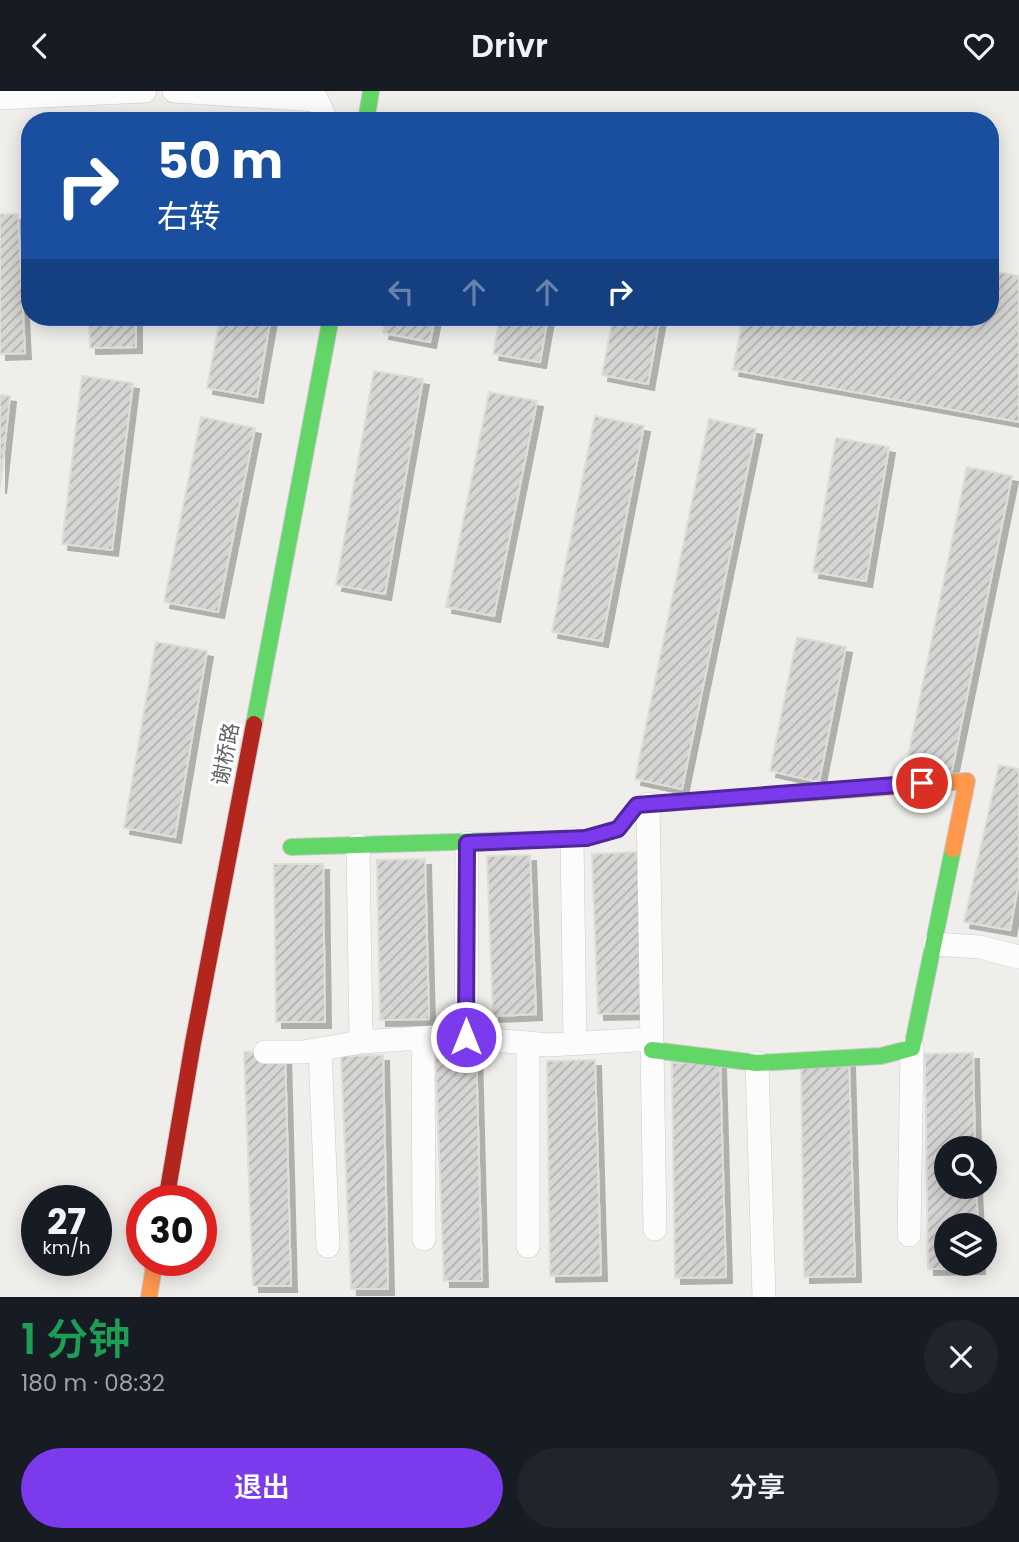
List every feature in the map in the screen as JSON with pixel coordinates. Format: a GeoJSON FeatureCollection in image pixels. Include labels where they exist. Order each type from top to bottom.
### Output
{"type":"FeatureCollection","features":[{"type":"Feature","properties":{"kind":"street"},"geometry":{"type":"LineString","coordinates":[[0,98],[145,91]]}},
{"type":"Feature","properties":{"kind":"street"},"geometry":{"type":"LineString","coordinates":[[174,91],[317,100],[320,112]]}},
{"type":"Feature","properties":{"kind":"street"},"geometry":{"type":"LineString","coordinates":[[368,112],[372,91]]}},
{"type":"Feature","properties":{"kind":"street","name":"谢桥路"},"geometry":{"type":"LineString","coordinates":[[169,1185],[193,1043],[329,326]]}},
{"type":"Feature","properties":{"kind":"street"},"geometry":{"type":"LineString","coordinates":[[291,847],[586,838],[618,829],[637,805],[967,781],[912,1048],[909,1235]]}},
{"type":"Feature","properties":{"kind":"street"},"geometry":{"type":"LineString","coordinates":[[648,804],[655,1229]]}},
{"type":"Feature","properties":{"kind":"street"},"geometry":{"type":"LineString","coordinates":[[572,839],[575,1043]]}},
{"type":"Feature","properties":{"kind":"street"},"geometry":{"type":"LineString","coordinates":[[466,1037],[467,843]]}},
{"type":"Feature","properties":{"kind":"street"},"geometry":{"type":"LineString","coordinates":[[358,845],[361,1042]]}},
{"type":"Feature","properties":{"kind":"street"},"geometry":{"type":"LineString","coordinates":[[934,944],[980,947],[1019,957]]}},
{"type":"Feature","properties":{"kind":"street"},"geometry":{"type":"LineString","coordinates":[[265,1052],[303,1052],[361,1042],[466,1037],[528,1043],[652,1044],[757,1063],[881,1056],[912,1048]]}},
{"type":"Feature","properties":{"kind":"street"},"geometry":{"type":"LineString","coordinates":[[423,1038],[424,1239]]}},
{"type":"Feature","properties":{"kind":"street"},"geometry":{"type":"LineString","coordinates":[[528,1043],[528,1246]]}},
{"type":"Feature","properties":{"kind":"street"},"geometry":{"type":"LineString","coordinates":[[320,1049],[328,1246]]}},
{"type":"Feature","properties":{"kind":"street"},"geometry":{"type":"LineString","coordinates":[[757,1063],[764,1297]]}},
{"type":"Feature","properties":{"kind":"street"},"geometry":{"type":"LineString","coordinates":[[149,1297],[152,1276]]}},
{"type":"Feature","properties":{"kind":"building"},"geometry":{"type":"Polygon","coordinates":[[[0,214],[18,214],[21,326],[24,326],[25,353],[0,354],[0,214]]]}},
{"type":"Feature","properties":{"kind":"building"},"geometry":{"type":"Polygon","coordinates":[[[999,272],[1019,276],[1019,422],[733,370],[741,326],[999,326],[999,272]]]}},
{"type":"Feature","properties":{"kind":"building"},"geometry":{"type":"Polygon","coordinates":[[[89,326],[136,326],[136,347],[90,348],[89,326]]]}},
{"type":"Feature","properties":{"kind":"building"},"geometry":{"type":"Polygon","coordinates":[[[218,326],[269,326],[257,397],[207,388],[218,326]]]}},
{"type":"Feature","properties":{"kind":"building"},"geometry":{"type":"Polygon","coordinates":[[[384,326],[433,326],[430,342],[383,333],[384,326]]]}},
{"type":"Feature","properties":{"kind":"building"},"geometry":{"type":"Polygon","coordinates":[[[498,326],[546,326],[540,362],[493,354],[498,326]]]}},
{"type":"Feature","properties":{"kind":"building"},"geometry":{"type":"Polygon","coordinates":[[[611,326],[658,326],[648,384],[602,375],[611,326]]]}},
{"type":"Feature","properties":{"kind":"building"},"geometry":{"type":"Polygon","coordinates":[[[374,371],[423,379],[385,594],[336,585],[374,371]]]}},
{"type":"Feature","properties":{"kind":"building"},"geometry":{"type":"Polygon","coordinates":[[[82,376],[133,383],[112,550],[62,544],[82,376]]]}},
{"type":"Feature","properties":{"kind":"building"},"geometry":{"type":"Polygon","coordinates":[[[489,392],[537,401],[494,616],[446,607],[489,392]]]}},
{"type":"Feature","properties":{"kind":"building"},"geometry":{"type":"Polygon","coordinates":[[[0,395],[10,396],[0,488],[0,395]]]}},
{"type":"Feature","properties":{"kind":"building"},"geometry":{"type":"Polygon","coordinates":[[[595,416],[644,426],[602,641],[552,632],[595,416]]]}},
{"type":"Feature","properties":{"kind":"building"},"geometry":{"type":"Polygon","coordinates":[[[201,417],[255,428],[218,612],[164,602],[201,417]]]}},
{"type":"Feature","properties":{"kind":"building"},"geometry":{"type":"Polygon","coordinates":[[[709,419],[756,429],[682,789],[635,779],[709,419]]]}},
{"type":"Feature","properties":{"kind":"building"},"geometry":{"type":"Polygon","coordinates":[[[836,438],[889,447],[866,581],[813,572],[836,438]]]}},
{"type":"Feature","properties":{"kind":"building"},"geometry":{"type":"Polygon","coordinates":[[[967,467],[1012,476],[950,780],[905,771],[967,467]]]}},
{"type":"Feature","properties":{"kind":"building"},"geometry":{"type":"Polygon","coordinates":[[[797,637],[846,647],[819,782],[770,771],[797,637]]]}},
{"type":"Feature","properties":{"kind":"building"},"geometry":{"type":"Polygon","coordinates":[[[156,642],[207,651],[175,837],[124,828],[156,642]]]}},
{"type":"Feature","properties":{"kind":"building"},"geometry":{"type":"Polygon","coordinates":[[[999,765],[1019,769],[1019,881],[1010,930],[964,922],[999,765]]]}},
{"type":"Feature","properties":{"kind":"building"},"geometry":{"type":"Polygon","coordinates":[[[638,852],[644,1013],[598,1014],[592,854],[638,852]]]}},
{"type":"Feature","properties":{"kind":"building"},"geometry":{"type":"Polygon","coordinates":[[[530,855],[536,1014],[493,1016],[487,856],[530,855]]]}},
{"type":"Feature","properties":{"kind":"building"},"geometry":{"type":"Polygon","coordinates":[[[425,859],[429,1019],[380,1020],[377,860],[425,859]]]}},
{"type":"Feature","properties":{"kind":"building"},"geometry":{"type":"Polygon","coordinates":[[[274,864],[323,864],[325,1022],[276,1022],[274,864]]]}},
{"type":"Feature","properties":{"kind":"building"},"geometry":{"type":"Polygon","coordinates":[[[476,1047],[482,1281],[444,1281],[435,1048],[476,1047]]]}},
{"type":"Feature","properties":{"kind":"building"},"geometry":{"type":"Polygon","coordinates":[[[285,1051],[291,1286],[253,1286],[244,1052],[285,1051]]]}},
{"type":"Feature","properties":{"kind":"building"},"geometry":{"type":"Polygon","coordinates":[[[973,1053],[975,1136],[934,1136],[934,1199],[977,1199],[977,1213],[934,1213],[934,1269],[928,1269],[925,1054],[973,1053]]]}},
{"type":"Feature","properties":{"kind":"building"},"geometry":{"type":"Polygon","coordinates":[[[383,1055],[388,1289],[351,1289],[341,1056],[383,1055]]]}},
{"type":"Feature","properties":{"kind":"building"},"geometry":{"type":"Polygon","coordinates":[[[595,1060],[601,1275],[550,1276],[547,1061],[595,1060]]]}},
{"type":"Feature","properties":{"kind":"building"},"geometry":{"type":"Polygon","coordinates":[[[849,1061],[855,1276],[804,1277],[801,1062],[849,1061]]]}},
{"type":"Feature","properties":{"kind":"building"},"geometry":{"type":"Polygon","coordinates":[[[720,1062],[726,1277],[675,1278],[672,1063],[720,1062]]]}},
{"type":"Feature","properties":{"kind":"traffic: fast"},"geometry":{"type":"LineString","coordinates":[[368,112],[371,91]]}},
{"type":"Feature","properties":{"kind":"traffic: fast"},"geometry":{"type":"LineString","coordinates":[[254,724],[329,326]]}},
{"type":"Feature","properties":{"kind":"traffic: fast"},"geometry":{"type":"LineString","coordinates":[[291,847],[586,838],[618,829],[637,805],[752,797]]}},
{"type":"Feature","properties":{"kind":"traffic: fast"},"geometry":{"type":"LineString","coordinates":[[652,1050],[757,1063],[881,1056],[912,1048],[953,849]]}},
{"type":"Feature","properties":{"kind":"traffic: slow"},"geometry":{"type":"LineString","coordinates":[[752,797],[967,781],[953,849]]}},
{"type":"Feature","properties":{"kind":"traffic: slow"},"geometry":{"type":"LineString","coordinates":[[149,1297],[152,1276]]}},
{"type":"Feature","properties":{"kind":"traffic: jam"},"geometry":{"type":"LineString","coordinates":[[169,1185],[254,724]]}},
{"type":"Feature","properties":{"kind":"route"},"geometry":{"type":"LineString","coordinates":[[466,1037],[467,843],[586,838],[618,829],[637,805],[922,783]]}}]}
